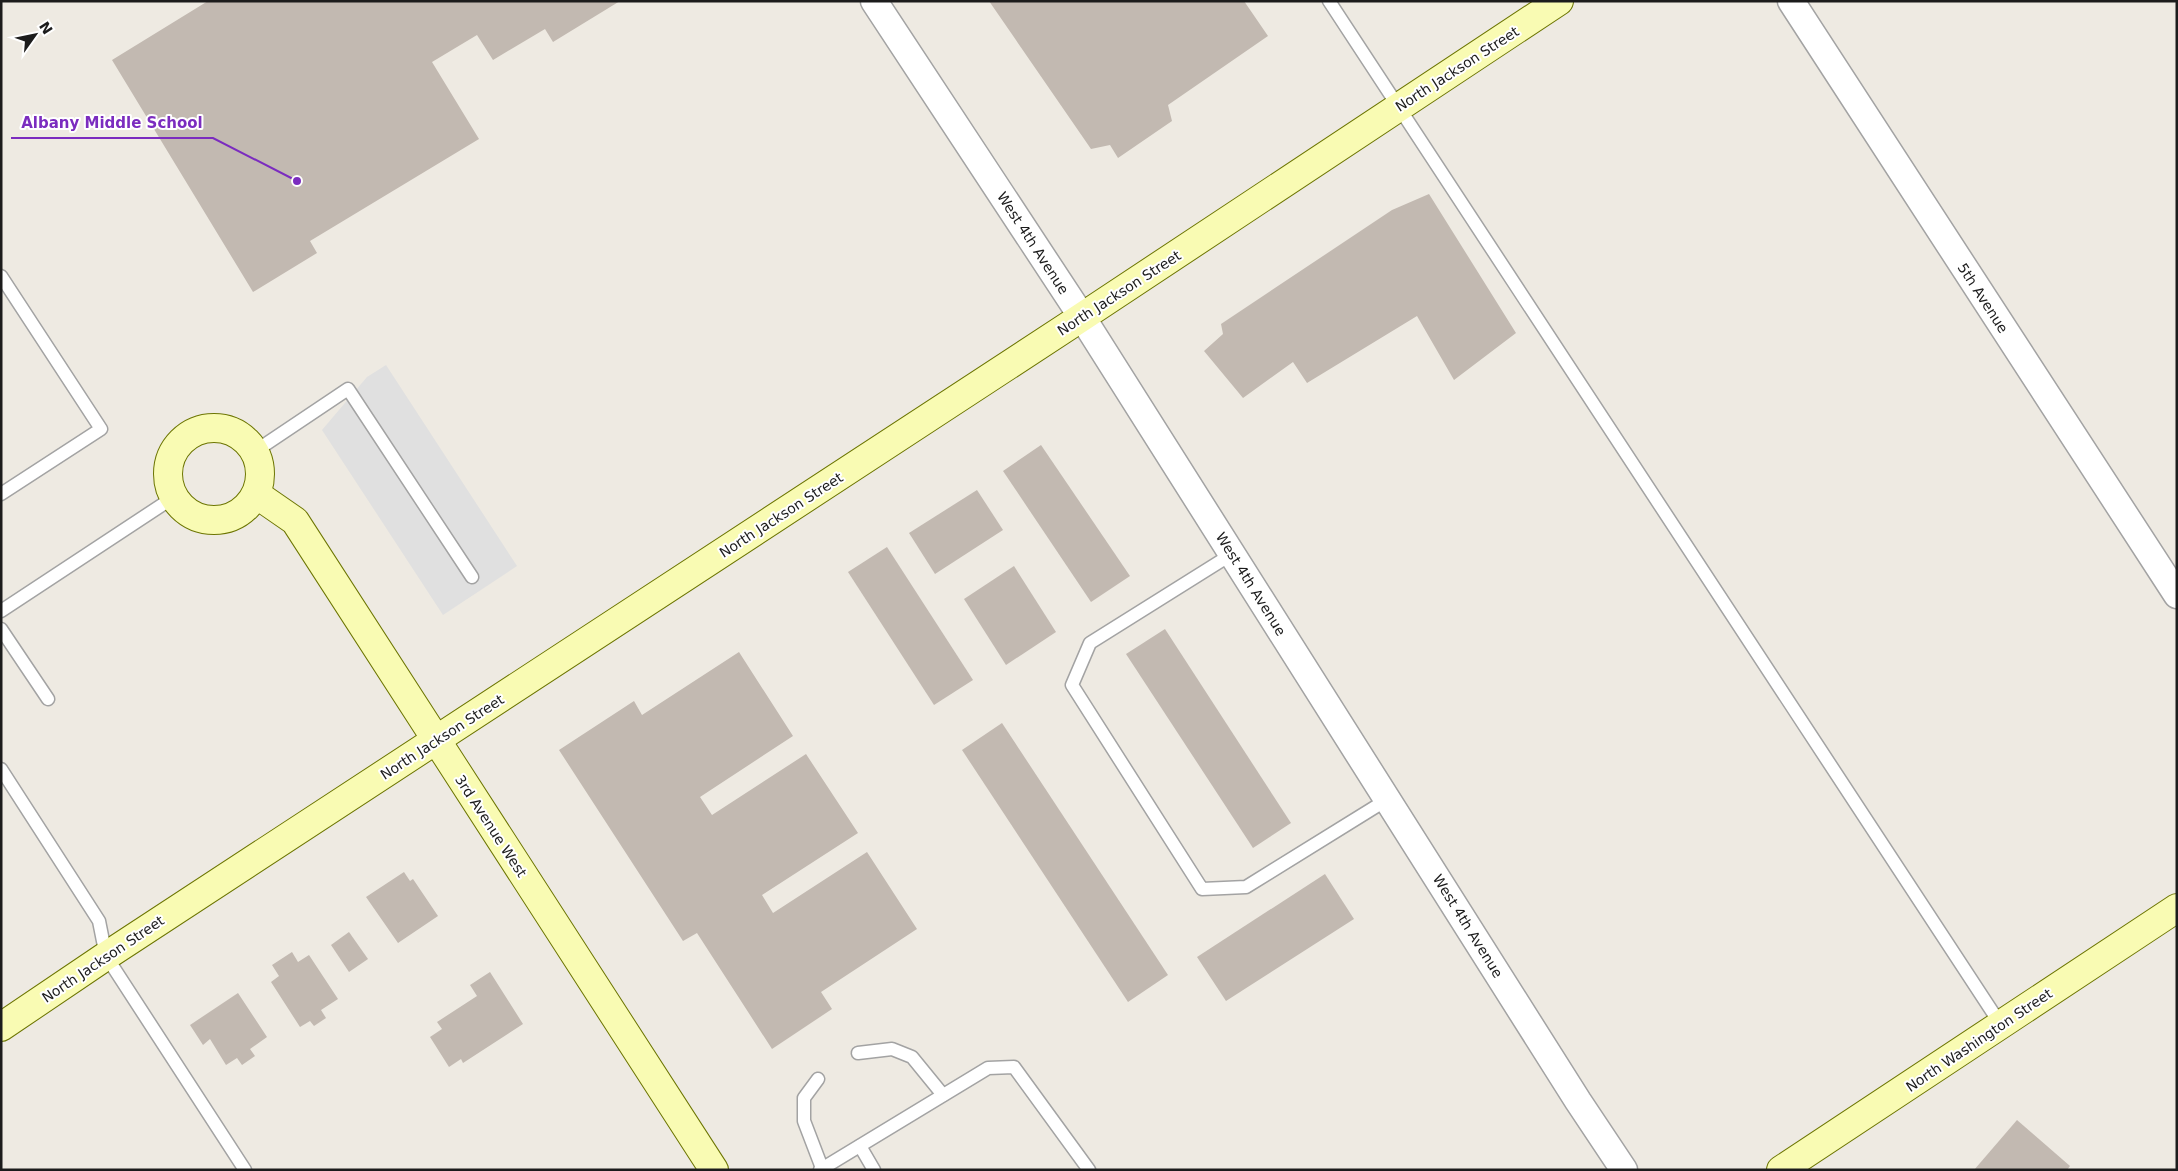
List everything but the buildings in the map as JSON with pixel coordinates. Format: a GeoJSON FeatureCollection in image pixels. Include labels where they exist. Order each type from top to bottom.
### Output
{"type":"FeatureCollection","features":[{"type":"Feature","properties":{"kind":"street","name":"West 4th Avenue"},"geometry":{"type":"LineString","coordinates":[[874,1],[1082,317],[1573,1093],[1624,1170]]}},
{"type":"Feature","properties":{"kind":"street","name":"North Jackson Street"},"geometry":{"type":"LineString","coordinates":[[1,1027],[106,956],[1082,317],[1559,1]]}},
{"type":"Feature","properties":{"kind":"street","name":"5th Avenue"},"geometry":{"type":"LineString","coordinates":[[1791,1],[2177,595]]}},
{"type":"Feature","properties":{"kind":"street"},"geometry":{"type":"LineString","coordinates":[[214,428],[230,431],[244,439],[254,452],[260,465],[260,480],[256,494],[248,506],[237,514],[223,520],[209,520],[189,512],[174,496],[169,482],[169,466],[175,451],[185,439],[199,431],[214,428]]}},
{"type":"Feature","properties":{"kind":"street","name":"3rd Avenue West"},"geometry":{"type":"LineString","coordinates":[[256,494],[294,521],[714,1170]]}},
{"type":"Feature","properties":{"kind":"street","name":"North Washington Street"},"geometry":{"type":"LineString","coordinates":[[1781,1170],[2177,908]]}},
{"type":"Feature","properties":{"kind":"lane"},"geometry":{"type":"LineString","coordinates":[[1329,1],[2001,1025]]}},
{"type":"Feature","properties":{"kind":"lane"},"geometry":{"type":"LineString","coordinates":[[1,276],[100,429],[1,494]]}},
{"type":"Feature","properties":{"kind":"lane"},"geometry":{"type":"LineString","coordinates":[[254,452],[348,389],[472,577]]}},
{"type":"Feature","properties":{"kind":"lane"},"geometry":{"type":"LineString","coordinates":[[1,611],[174,496]]}},
{"type":"Feature","properties":{"kind":"lane"},"geometry":{"type":"LineString","coordinates":[[1232,554],[1090,644],[1072,686],[1202,890],[1246,887],[1388,799]]}},
{"type":"Feature","properties":{"kind":"lane"},"geometry":{"type":"LineString","coordinates":[[1,629],[48,699]]}},
{"type":"Feature","properties":{"kind":"lane"},"geometry":{"type":"LineString","coordinates":[[1,769],[99,921],[106,956],[245,1170]]}},
{"type":"Feature","properties":{"kind":"lane"},"geometry":{"type":"LineString","coordinates":[[858,1053],[892,1049],[912,1057],[943,1095]]}},
{"type":"Feature","properties":{"kind":"lane"},"geometry":{"type":"LineString","coordinates":[[818,1079],[804,1098],[804,1121],[821,1169],[988,1068],[1014,1067],[1089,1170]]}},
{"type":"Feature","properties":{"kind":"lane"},"geometry":{"type":"LineString","coordinates":[[860,1146],[874,1170]]}},
{"type":"Feature","properties":{"kind":"shaded area"},"geometry":{"type":"Polygon","coordinates":[[[386,365],[517,566],[443,615],[322,430],[367,377],[386,365]]]}},
{"type":"Feature","properties":{"kind":"place","name":"Albany Middle School"},"geometry":{"type":"Point","coordinates":[297,181]}}]}
